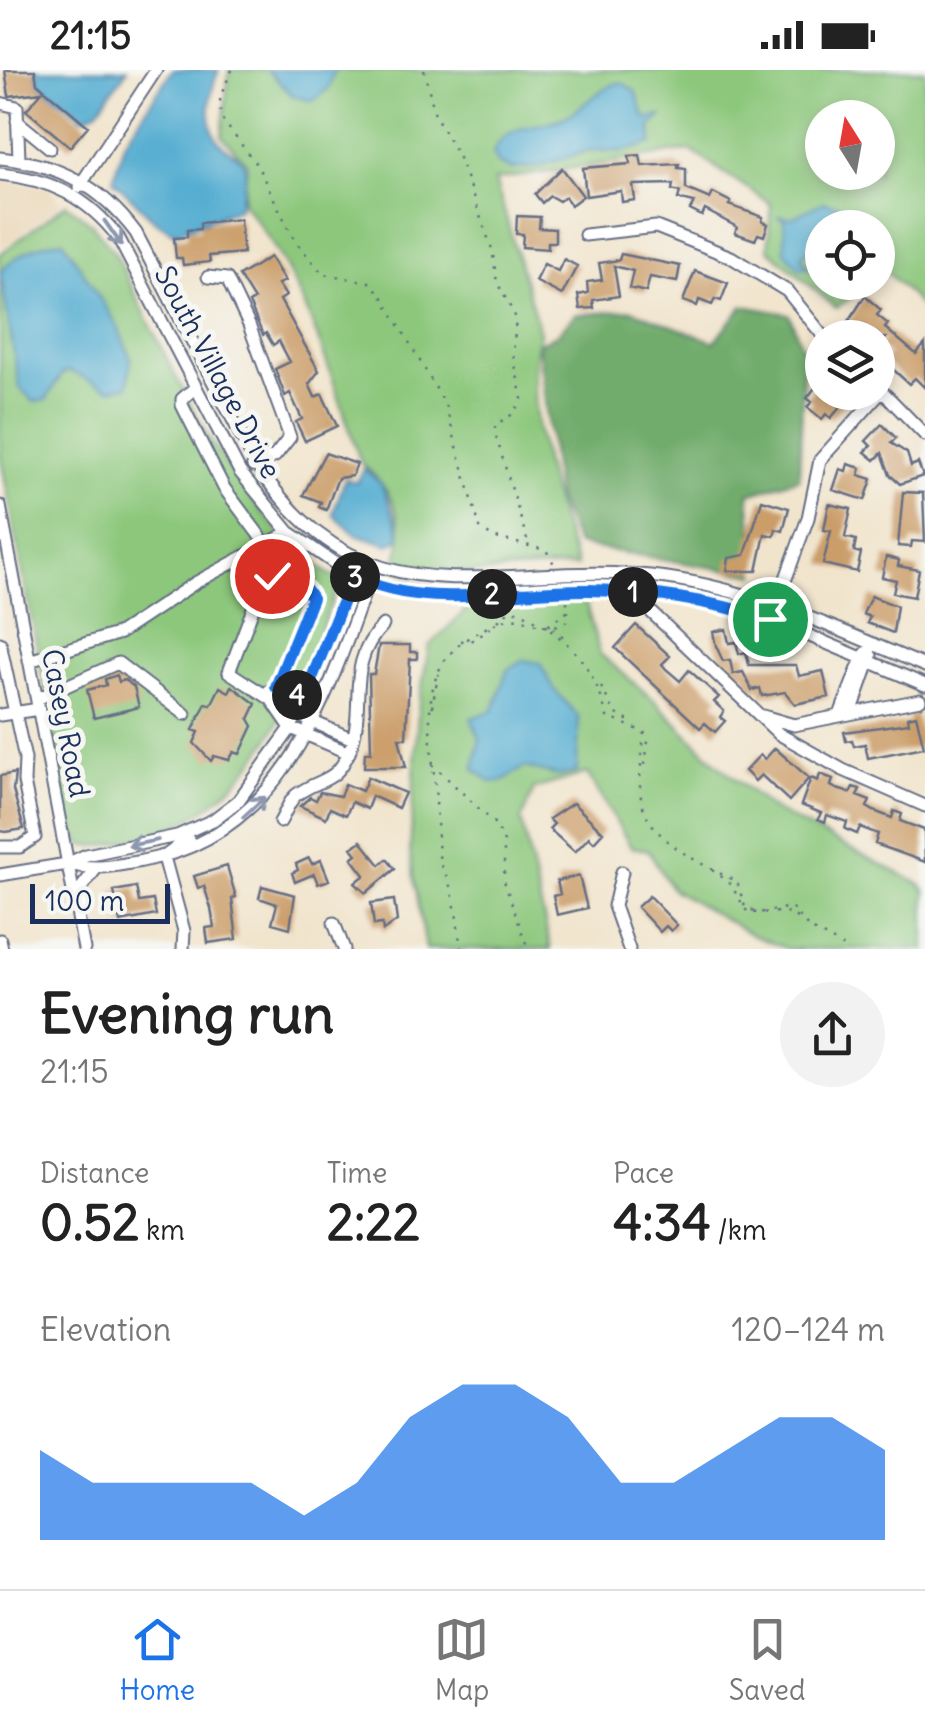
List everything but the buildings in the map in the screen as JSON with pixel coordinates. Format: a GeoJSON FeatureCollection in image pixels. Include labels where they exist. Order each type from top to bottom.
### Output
{"type":"FeatureCollection","features":[{"type":"Feature","properties":{"kind":"street"},"geometry":{"type":"LineString","coordinates":[[73,194],[85,182],[156,70]]}},
{"type":"Feature","properties":{"kind":"street"},"geometry":{"type":"LineString","coordinates":[[0,102],[17,106],[19,160]]}},
{"type":"Feature","properties":{"kind":"street"},"geometry":{"type":"LineString","coordinates":[[18,121],[50,148]]}},
{"type":"Feature","properties":{"kind":"street","name":"South Village Drive"},"geometry":{"type":"LineString","coordinates":[[0,158],[50,167],[85,182],[118,209],[136,234],[256,464],[276,495],[328,544],[374,566],[442,580],[632,574],[715,586],[776,604],[925,666]]}},
{"type":"Feature","properties":{"kind":"street","name":"South Village Drive"},"geometry":{"type":"LineString","coordinates":[[0,174],[46,182],[95,210],[118,237],[240,472],[289,532],[353,576],[368,584],[438,596],[632,592],[713,602],[770,619],[925,685]]}},
{"type":"Feature","properties":{"kind":"street"},"geometry":{"type":"LineString","coordinates":[[585,236],[656,227],[699,248],[731,257],[787,291],[810,320]]}},
{"type":"Feature","properties":{"kind":"street"},"geometry":{"type":"LineString","coordinates":[[208,277],[227,279],[249,325],[290,437],[275,456],[240,472]]}},
{"type":"Feature","properties":{"kind":"street"},"geometry":{"type":"LineString","coordinates":[[196,387],[182,405],[232,500],[268,548]]}},
{"type":"Feature","properties":{"kind":"street"},"geometry":{"type":"LineString","coordinates":[[895,404],[925,435]]}},
{"type":"Feature","properties":{"kind":"street"},"geometry":{"type":"LineString","coordinates":[[770,619],[808,518],[820,460],[862,410]]}},
{"type":"Feature","properties":{"kind":"street","name":"Casey Road"},"geometry":{"type":"LineString","coordinates":[[0,506],[84,949]]}},
{"type":"Feature","properties":{"kind":"street"},"geometry":{"type":"LineString","coordinates":[[29,660],[120,633],[196,583],[268,548],[289,532]]}},
{"type":"Feature","properties":{"kind":"street"},"geometry":{"type":"LineString","coordinates":[[164,858],[176,844],[205,832],[258,779],[294,721],[359,560]]}},
{"type":"Feature","properties":{"kind":"street"},"geometry":{"type":"LineString","coordinates":[[68,864],[96,870],[164,858],[206,842],[247,814],[290,765],[374,566]]}},
{"type":"Feature","properties":{"kind":"street"},"geometry":{"type":"LineString","coordinates":[[264,694],[276,687],[312,598],[306,589],[272,576],[262,582],[229,672],[232,678],[264,694],[294,721],[353,739]]}},
{"type":"Feature","properties":{"kind":"street"},"geometry":{"type":"LineString","coordinates":[[649,610],[790,740],[843,770],[925,806]]}},
{"type":"Feature","properties":{"kind":"street"},"geometry":{"type":"LineString","coordinates":[[280,822],[294,796],[334,778],[348,753],[366,642],[383,625]]}},
{"type":"Feature","properties":{"kind":"street"},"geometry":{"type":"LineString","coordinates":[[0,642],[35,837],[20,847],[0,847]]}},
{"type":"Feature","properties":{"kind":"street"},"geometry":{"type":"LineString","coordinates":[[846,714],[874,644]]}},
{"type":"Feature","properties":{"kind":"street"},"geometry":{"type":"LineString","coordinates":[[0,714],[38,704],[118,662],[185,714]]}},
{"type":"Feature","properties":{"kind":"street"},"geometry":{"type":"LineString","coordinates":[[276,687],[304,698]]}},
{"type":"Feature","properties":{"kind":"street"},"geometry":{"type":"LineString","coordinates":[[761,716],[794,724],[920,700]]}},
{"type":"Feature","properties":{"kind":"street"},"geometry":{"type":"LineString","coordinates":[[790,740],[794,724]]}},
{"type":"Feature","properties":{"kind":"street"},"geometry":{"type":"LineString","coordinates":[[308,727],[348,753]]}},
{"type":"Feature","properties":{"kind":"street"},"geometry":{"type":"LineString","coordinates":[[0,875],[68,864],[86,855],[177,836],[213,820]]}},
{"type":"Feature","properties":{"kind":"street"},"geometry":{"type":"LineString","coordinates":[[164,858],[184,931],[184,949]]}},
{"type":"Feature","properties":{"kind":"street"},"geometry":{"type":"LineString","coordinates":[[79,924],[82,887],[96,870]]}},
{"type":"Feature","properties":{"kind":"street"},"geometry":{"type":"LineString","coordinates":[[622,872],[614,906],[629,949]]}},
{"type":"Feature","properties":{"kind":"street"},"geometry":{"type":"LineString","coordinates":[[334,923],[344,949]]}},
{"type":"Feature","properties":{"kind":"street"},"geometry":{"type":"LineString","coordinates":[[0,940],[2,949]]}},
{"type":"Feature","properties":{"kind":"path"},"geometry":{"type":"LineString","coordinates":[[232,70],[220,97],[221,118],[256,165],[295,242],[322,274],[369,282],[381,294],[445,404],[480,528],[492,537],[546,550],[555,566],[551,553]]}},
{"type":"Feature","properties":{"kind":"path"},"geometry":{"type":"LineString","coordinates":[[424,70],[435,116],[458,158],[492,249],[497,282],[518,326],[513,355],[522,399],[513,414],[494,425],[528,544]]}},
{"type":"Feature","properties":{"kind":"path"},"geometry":{"type":"LineString","coordinates":[[461,949],[450,880],[440,864],[438,851],[428,745],[434,676],[455,644],[501,621],[521,618],[544,629],[566,621],[566,600],[567,612],[546,627]]}},
{"type":"Feature","properties":{"kind":"path"},"geometry":{"type":"LineString","coordinates":[[528,949],[504,881],[504,842],[496,825],[431,763],[429,727],[446,652],[462,640],[484,634],[509,611],[520,611],[546,627],[581,656],[598,680],[607,716],[644,732],[642,802],[672,845],[736,882],[745,906],[759,913],[791,907],[808,927],[846,949]]}},
{"type":"Feature","properties":{"kind":"path"},"geometry":{"type":"LineString","coordinates":[[553,628],[594,674],[615,714],[646,735],[644,796],[655,825],[686,856],[729,882],[742,910],[753,915],[793,915],[846,949]]}},
{"type":"Feature","properties":{"kind":"shaded area"},"geometry":{"type":"Polygon","coordinates":[[[0,180],[48,188],[61,203],[0,249],[0,180]]]}},
{"type":"Feature","properties":{"kind":"green space"},"geometry":{"type":"Polygon","coordinates":[[[229,70],[925,70],[925,311],[895,280],[895,210],[805,210],[805,281],[768,249],[771,204],[690,150],[495,180],[540,333],[534,389],[537,420],[549,482],[577,566],[455,574],[396,562],[400,534],[395,508],[381,484],[361,463],[300,294],[265,232],[243,203],[247,163],[222,136],[229,70]]]}},
{"type":"Feature","properties":{"kind":"green space"},"geometry":{"type":"Polygon","coordinates":[[[66,204],[92,224],[116,255],[183,390],[235,478],[266,518],[301,552],[340,581],[290,702],[244,774],[214,803],[178,825],[96,846],[82,845],[72,831],[0,454],[0,254],[66,204]]]}},
{"type":"Feature","properties":{"kind":"green space"},"geometry":{"type":"Polygon","coordinates":[[[827,300],[847,300],[836,308],[827,300]]]}},
{"type":"Feature","properties":{"kind":"green space"},"geometry":{"type":"Polygon","coordinates":[[[743,306],[789,314],[804,352],[799,478],[749,494],[756,575],[577,545],[557,501],[538,344],[557,334],[575,315],[632,310],[714,342],[743,306]]]}},
{"type":"Feature","properties":{"kind":"green space"},"geometry":{"type":"Polygon","coordinates":[[[584,597],[600,654],[654,700],[715,762],[773,810],[925,890],[925,949],[788,949],[754,936],[672,889],[648,850],[631,847],[587,773],[534,789],[521,820],[551,949],[426,949],[410,853],[418,710],[429,646],[472,604],[584,597]]]}},
{"type":"Feature","properties":{"kind":"water"},"geometry":{"type":"Polygon","coordinates":[[[36,70],[127,70],[98,110],[84,117],[39,84],[36,70]]]}},
{"type":"Feature","properties":{"kind":"water"},"geometry":{"type":"Polygon","coordinates":[[[172,70],[219,70],[210,119],[217,138],[242,160],[245,168],[239,208],[175,233],[154,220],[113,180],[124,143],[172,70]]]}},
{"type":"Feature","properties":{"kind":"water"},"geometry":{"type":"Polygon","coordinates":[[[267,70],[334,70],[329,88],[313,101],[293,96],[267,70]]]}},
{"type":"Feature","properties":{"kind":"water"},"geometry":{"type":"Polygon","coordinates":[[[621,82],[635,91],[645,118],[661,116],[651,126],[652,144],[621,152],[590,150],[537,167],[511,169],[498,163],[493,153],[505,136],[568,115],[621,82]]]}},
{"type":"Feature","properties":{"kind":"water"},"geometry":{"type":"Polygon","coordinates":[[[823,202],[857,210],[808,210],[823,202]]]}},
{"type":"Feature","properties":{"kind":"water"},"geometry":{"type":"Polygon","coordinates":[[[805,211],[805,252],[801,257],[805,268],[799,268],[785,252],[784,220],[778,216],[792,218],[805,211]]]}},
{"type":"Feature","properties":{"kind":"water"},"geometry":{"type":"Polygon","coordinates":[[[63,240],[116,323],[131,359],[128,386],[109,389],[69,371],[62,374],[46,400],[34,402],[20,388],[0,273],[28,250],[63,240]]]}},
{"type":"Feature","properties":{"kind":"water"},"geometry":{"type":"Polygon","coordinates":[[[364,469],[381,483],[400,531],[400,538],[389,545],[355,534],[333,514],[345,479],[357,482],[364,469]]]}},
{"type":"Feature","properties":{"kind":"water"},"geometry":{"type":"Polygon","coordinates":[[[524,660],[540,663],[554,689],[579,717],[577,772],[558,776],[525,767],[502,781],[490,782],[474,769],[480,739],[471,718],[494,710],[507,670],[524,660]]]}},
{"type":"Feature","properties":{"kind":"route"},"geometry":{"type":"LineString","coordinates":[[272,576],[298,584],[312,598],[276,687],[304,698],[353,576],[368,584],[438,596],[632,592],[713,602],[770,619]]}}]}
